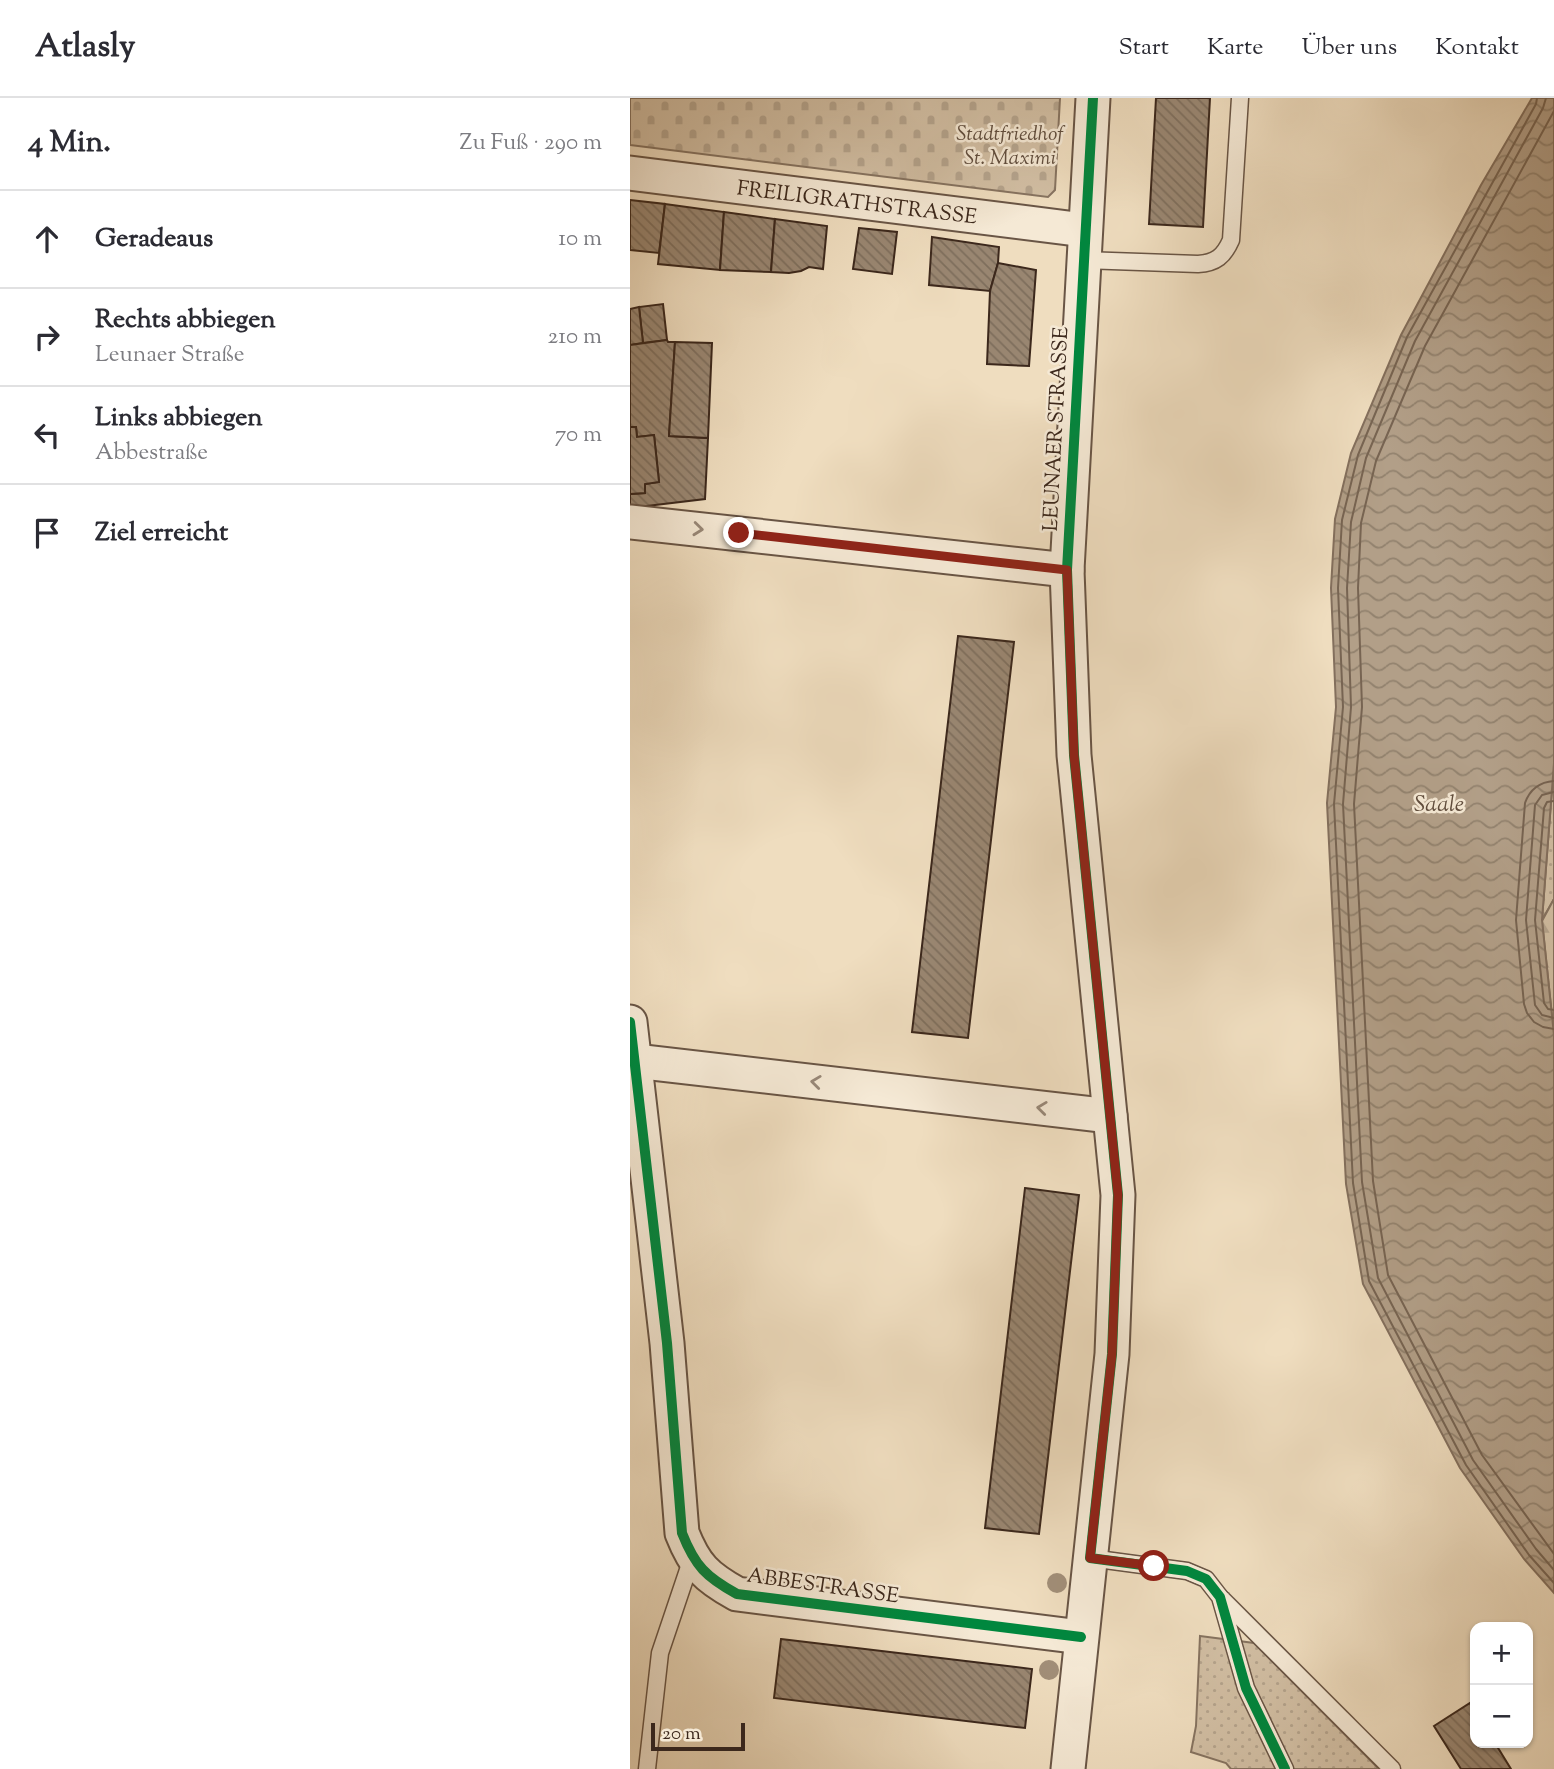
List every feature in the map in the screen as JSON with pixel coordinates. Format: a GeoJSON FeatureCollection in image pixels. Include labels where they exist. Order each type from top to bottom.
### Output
{"type":"FeatureCollection","features":[{"type":"Feature","properties":{"kind":"street","name":"LEUNAER STRASSE"},"geometry":{"type":"LineString","coordinates":[[1068,1769],[1112,1354],[1118,1195],[1074,755],[1067,570],[1093,98]]}},
{"type":"Feature","properties":{"kind":"street","name":"FREILIGRATHSTRASSE"},"geometry":{"type":"LineString","coordinates":[[630,173],[1083,245]]}},
{"type":"Feature","properties":{"kind":"street"},"geometry":{"type":"LineString","coordinates":[[630,522],[1067,570]]}},
{"type":"Feature","properties":{"kind":"street","name":"ABBESTRASSE"},"geometry":{"type":"LineString","coordinates":[[630,1022],[667,1343],[682,1533],[692,1558],[716,1582],[737,1594],[1081,1637]]}},
{"type":"Feature","properties":{"kind":"street"},"geometry":{"type":"LineString","coordinates":[[635,1061],[1110,1116]]}},
{"type":"Feature","properties":{"kind":"lane"},"geometry":{"type":"LineString","coordinates":[[1083,245],[1198,264],[1220,258],[1227,251],[1231,240],[1240,98]]}},
{"type":"Feature","properties":{"kind":"lane"},"geometry":{"type":"LineString","coordinates":[[647,1769],[660,1653],[692,1558]]}},
{"type":"Feature","properties":{"kind":"lane"},"geometry":{"type":"LineString","coordinates":[[1090,1558],[1187,1571],[1206,1579],[1220,1598],[1392,1769]]}},
{"type":"Feature","properties":{"kind":"lane"},"geometry":{"type":"LineString","coordinates":[[1220,1598],[1246,1688],[1285,1769]]}},
{"type":"Feature","properties":{"kind":"green space","name":"Stadtfriedhof St. Maximi"},"geometry":{"type":"Polygon","coordinates":[[[630,98],[1060,98],[1055,190],[1048,197],[630,145],[630,98]]]}},
{"type":"Feature","properties":{"kind":"green space"},"geometry":{"type":"Polygon","coordinates":[[[1554,763],[1554,899],[1542,920],[1554,763]]]}},
{"type":"Feature","properties":{"kind":"green space"},"geometry":{"type":"Polygon","coordinates":[[[1554,899],[1554,1035],[1542,921],[1554,899]]]}},
{"type":"Feature","properties":{"kind":"green space"},"geometry":{"type":"Polygon","coordinates":[[[1200,1636],[1254,1643],[1379,1769],[1231,1769],[1226,1763],[1191,1752],[1196,1726],[1200,1636]]]}},
{"type":"Feature","properties":{"kind":"water","name":"Saale"},"geometry":{"type":"Polygon","coordinates":[[[1532,98],[1554,98],[1554,763],[1542,920],[1554,1035],[1554,1593],[1524,1559],[1460,1468],[1363,1284],[1346,1184],[1327,803],[1336,707],[1331,588],[1335,519],[1351,453],[1401,335],[1481,185],[1532,98]]]}},
{"type":"Feature","properties":{"kind":"building"},"geometry":{"type":"Polygon","coordinates":[[[1156,98],[1210,98],[1203,227],[1149,224],[1156,98]]]}},
{"type":"Feature","properties":{"kind":"building"},"geometry":{"type":"Polygon","coordinates":[[[630,200],[665,204],[659,253],[630,250],[630,200]]]}},
{"type":"Feature","properties":{"kind":"building"},"geometry":{"type":"Polygon","coordinates":[[[665,204],[724,212],[720,270],[658,264],[665,204]]]}},
{"type":"Feature","properties":{"kind":"building"},"geometry":{"type":"Polygon","coordinates":[[[724,212],[775,219],[771,272],[720,270],[724,212]]]}},
{"type":"Feature","properties":{"kind":"building"},"geometry":{"type":"Polygon","coordinates":[[[775,219],[827,226],[823,269],[809,267],[789,273],[771,272],[775,219]]]}},
{"type":"Feature","properties":{"kind":"building"},"geometry":{"type":"Polygon","coordinates":[[[859,228],[897,232],[892,274],[853,269],[859,228]]]}},
{"type":"Feature","properties":{"kind":"building"},"geometry":{"type":"Polygon","coordinates":[[[932,237],[999,247],[998,263],[990,291],[929,285],[932,237]]]}},
{"type":"Feature","properties":{"kind":"building"},"geometry":{"type":"Polygon","coordinates":[[[998,263],[1036,270],[1029,366],[987,364],[990,291],[998,263]]]}},
{"type":"Feature","properties":{"kind":"building"},"geometry":{"type":"Polygon","coordinates":[[[663,304],[667,340],[643,343],[639,307],[663,304]]]}},
{"type":"Feature","properties":{"kind":"building"},"geometry":{"type":"Polygon","coordinates":[[[639,307],[643,343],[630,345],[630,309],[639,307]]]}},
{"type":"Feature","properties":{"kind":"building"},"geometry":{"type":"Polygon","coordinates":[[[667,340],[675,342],[669,436],[708,438],[705,499],[630,508],[630,494],[645,493],[645,484],[659,482],[654,435],[637,437],[636,427],[630,427],[630,345],[667,340]]]}},
{"type":"Feature","properties":{"kind":"building"},"geometry":{"type":"Polygon","coordinates":[[[675,342],[712,343],[708,438],[669,436],[675,342]]]}},
{"type":"Feature","properties":{"kind":"building"},"geometry":{"type":"Polygon","coordinates":[[[630,427],[636,427],[637,437],[654,435],[659,482],[645,484],[645,493],[630,494],[630,427]]]}},
{"type":"Feature","properties":{"kind":"building"},"geometry":{"type":"Polygon","coordinates":[[[958,636],[1014,642],[968,1038],[912,1032],[958,636]]]}},
{"type":"Feature","properties":{"kind":"building"},"geometry":{"type":"Polygon","coordinates":[[[1025,1188],[1079,1195],[1039,1534],[985,1528],[1025,1188]]]}},
{"type":"Feature","properties":{"kind":"building"},"geometry":{"type":"Polygon","coordinates":[[[781,1639],[1032,1669],[1025,1728],[774,1698],[781,1639]]]}},
{"type":"Feature","properties":{"kind":"building"},"geometry":{"type":"Polygon","coordinates":[[[1470,1703],[1470,1748],[1498,1748],[1511,1769],[1461,1769],[1434,1726],[1470,1703]]]}},
{"type":"Feature","properties":{"kind":"cycle path"},"geometry":{"type":"LineString","coordinates":[[1093,98],[1067,570],[1074,755],[1118,1195],[1112,1354],[1090,1558],[1187,1571],[1206,1579],[1220,1597],[1246,1688],[1285,1769]]}},
{"type":"Feature","properties":{"kind":"cycle path"},"geometry":{"type":"LineString","coordinates":[[630,1022],[667,1343],[682,1533],[697,1562],[709,1576],[737,1594],[1081,1637]]}},
{"type":"Feature","properties":{"kind":"route"},"geometry":{"type":"LineString","coordinates":[[739,533],[1067,570],[1074,755],[1118,1195],[1112,1354],[1090,1558],[1154,1566]]}}]}
